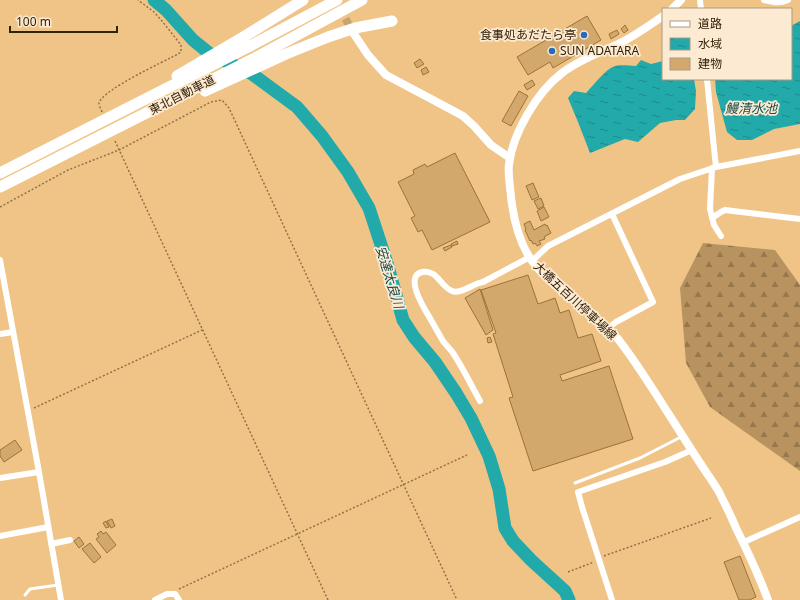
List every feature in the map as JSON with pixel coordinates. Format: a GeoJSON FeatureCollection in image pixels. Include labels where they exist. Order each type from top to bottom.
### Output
{"type":"FeatureCollection","features":[{"type":"Feature","properties":{"kind":"highway"},"geometry":{"type":"LineString","coordinates":[[237,46],[303,0]]}},
{"type":"Feature","properties":{"kind":"highway","name":"東北自動車道"},"geometry":{"type":"LineString","coordinates":[[0,173],[105,115],[195,70],[237,46],[291,25],[337,0]]}},
{"type":"Feature","properties":{"kind":"highway","name":"東北自動車道"},"geometry":{"type":"LineString","coordinates":[[0,187],[114,129],[257,62],[362,0]]}},
{"type":"Feature","properties":{"kind":"highway"},"geometry":{"type":"LineString","coordinates":[[257,62],[293,51],[348,30],[392,21]]}},
{"type":"Feature","properties":{"kind":"main road"},"geometry":{"type":"LineString","coordinates":[[673,8],[681,0]]}},
{"type":"Feature","properties":{"kind":"main road","name":"大橋五百川停車場線"},"geometry":{"type":"LineString","coordinates":[[662,17],[624,41],[573,65],[547,87],[538,98],[523,123],[515,141],[508,166],[510,192],[515,222],[521,241],[531,259],[543,274],[598,320],[616,337],[632,358],[722,496],[744,542],[768,600]]}},
{"type":"Feature","properties":{"kind":"main road"},"geometry":{"type":"LineString","coordinates":[[354,34],[368,55],[386,75],[463,116],[491,145],[510,158]]}},
{"type":"Feature","properties":{"kind":"street"},"geometry":{"type":"LineString","coordinates":[[764,0],[775,3],[781,3],[788,0]]}},
{"type":"Feature","properties":{"kind":"street"},"geometry":{"type":"LineString","coordinates":[[707,80],[714,167],[710,209],[714,225],[721,236]]}},
{"type":"Feature","properties":{"kind":"street"},"geometry":{"type":"LineString","coordinates":[[480,401],[453,352],[444,342],[420,302],[415,279],[422,272],[433,274],[450,291],[459,291],[479,282],[483,282],[531,259],[548,246],[680,179],[714,167],[800,151]]}},
{"type":"Feature","properties":{"kind":"street"},"geometry":{"type":"LineString","coordinates":[[712,218],[725,210],[800,219]]}},
{"type":"Feature","properties":{"kind":"street"},"geometry":{"type":"LineString","coordinates":[[607,329],[616,322],[653,302],[612,214]]}},
{"type":"Feature","properties":{"kind":"street"},"geometry":{"type":"LineString","coordinates":[[0,260],[39,472],[60,600]]}},
{"type":"Feature","properties":{"kind":"street"},"geometry":{"type":"LineString","coordinates":[[0,334],[13,332]]}},
{"type":"Feature","properties":{"kind":"street"},"geometry":{"type":"LineString","coordinates":[[612,600],[578,492],[665,462],[692,450]]}},
{"type":"Feature","properties":{"kind":"street"},"geometry":{"type":"LineString","coordinates":[[0,478],[39,472]]}},
{"type":"Feature","properties":{"kind":"street"},"geometry":{"type":"LineString","coordinates":[[744,542],[800,517]]}},
{"type":"Feature","properties":{"kind":"street"},"geometry":{"type":"LineString","coordinates":[[0,536],[48,527]]}},
{"type":"Feature","properties":{"kind":"street"},"geometry":{"type":"LineString","coordinates":[[51,544],[70,540]]}},
{"type":"Feature","properties":{"kind":"street"},"geometry":{"type":"LineString","coordinates":[[155,600],[168,594],[175,594],[179,600]]}},
{"type":"Feature","properties":{"kind":"lane"},"geometry":{"type":"LineString","coordinates":[[574,483],[640,458],[683,436]]}},
{"type":"Feature","properties":{"kind":"lane"},"geometry":{"type":"LineString","coordinates":[[25,595],[30,589],[58,585]]}},
{"type":"Feature","properties":{"kind":"path"},"geometry":{"type":"LineString","coordinates":[[105,115],[99,106],[99,102],[109,92],[144,71],[181,52],[181,45],[162,21],[154,12],[138,0]]}},
{"type":"Feature","properties":{"kind":"path"},"geometry":{"type":"LineString","coordinates":[[0,207],[68,170],[119,150],[211,102],[222,100],[225,102],[457,600]]}},
{"type":"Feature","properties":{"kind":"path"},"geometry":{"type":"LineString","coordinates":[[116,141],[328,600]]}},
{"type":"Feature","properties":{"kind":"path"},"geometry":{"type":"LineString","coordinates":[[27,411],[202,330]]}},
{"type":"Feature","properties":{"kind":"path"},"geometry":{"type":"LineString","coordinates":[[175,594],[179,589],[467,455]]}},
{"type":"Feature","properties":{"kind":"path"},"geometry":{"type":"LineString","coordinates":[[568,572],[599,559],[711,518]]}},
{"type":"Feature","properties":{"kind":"green space"},"geometry":{"type":"Polygon","coordinates":[[[703,243],[775,250],[800,285],[800,471],[710,407],[686,363],[680,288],[703,243]]]}},
{"type":"Feature","properties":{"kind":"water","name":"鰻清水池"},"geometry":{"type":"Polygon","coordinates":[[[800,21],[800,124],[774,129],[752,140],[737,140],[727,132],[716,92],[715,80],[792,80],[792,25],[800,21]]]}},
{"type":"Feature","properties":{"kind":"water"},"geometry":{"type":"Polygon","coordinates":[[[641,60],[651,64],[662,61],[662,80],[694,80],[696,91],[695,109],[685,120],[660,123],[638,142],[625,139],[590,153],[568,98],[574,91],[586,93],[610,68],[624,65],[636,66],[641,60]]]}},
{"type":"Feature","properties":{"kind":"building"},"geometry":{"type":"Polygon","coordinates":[[[587,16],[601,40],[553,68],[550,62],[528,75],[517,57],[587,16]]]}},
{"type":"Feature","properties":{"kind":"building"},"geometry":{"type":"Polygon","coordinates":[[[625,25],[628,30],[624,33],[621,29],[625,25]]]}},
{"type":"Feature","properties":{"kind":"building"},"geometry":{"type":"Polygon","coordinates":[[[617,30],[619,34],[611,39],[609,34],[617,30]]]}},
{"type":"Feature","properties":{"kind":"building"},"geometry":{"type":"Polygon","coordinates":[[[420,59],[424,64],[417,68],[414,63],[420,59]]]}},
{"type":"Feature","properties":{"kind":"building"},"geometry":{"type":"Polygon","coordinates":[[[426,67],[429,72],[423,75],[421,70],[426,67]]]}},
{"type":"Feature","properties":{"kind":"building"},"geometry":{"type":"Polygon","coordinates":[[[532,80],[535,85],[527,90],[524,85],[532,80]]]}},
{"type":"Feature","properties":{"kind":"building"},"geometry":{"type":"Polygon","coordinates":[[[519,91],[528,96],[511,126],[502,121],[519,91]]]}},
{"type":"Feature","properties":{"kind":"building"},"geometry":{"type":"Polygon","coordinates":[[[455,153],[490,222],[432,250],[422,230],[418,232],[411,218],[415,216],[398,182],[414,174],[413,170],[425,164],[427,167],[455,153]]]}},
{"type":"Feature","properties":{"kind":"building"},"geometry":{"type":"Polygon","coordinates":[[[533,183],[539,197],[532,200],[526,186],[533,183]]]}},
{"type":"Feature","properties":{"kind":"building"},"geometry":{"type":"Polygon","coordinates":[[[541,198],[544,206],[538,209],[534,201],[541,198]]]}},
{"type":"Feature","properties":{"kind":"building"},"geometry":{"type":"Polygon","coordinates":[[[544,207],[549,217],[541,221],[537,211],[544,207]]]}},
{"type":"Feature","properties":{"kind":"building"},"geometry":{"type":"Polygon","coordinates":[[[530,221],[534,230],[545,224],[551,233],[544,237],[545,239],[539,241],[541,244],[537,246],[535,243],[533,244],[531,240],[530,241],[525,230],[524,224],[530,221]]]}},
{"type":"Feature","properties":{"kind":"building"},"geometry":{"type":"Polygon","coordinates":[[[457,241],[458,244],[452,246],[451,244],[457,241]]]}},
{"type":"Feature","properties":{"kind":"building"},"geometry":{"type":"Polygon","coordinates":[[[451,245],[452,247],[445,251],[443,248],[451,245]]]}},
{"type":"Feature","properties":{"kind":"building"},"geometry":{"type":"Polygon","coordinates":[[[528,275],[538,304],[555,298],[560,313],[569,310],[578,338],[592,334],[601,361],[560,375],[562,381],[609,366],[633,439],[533,471],[509,398],[513,397],[493,334],[496,333],[481,290],[528,275]]]}},
{"type":"Feature","properties":{"kind":"building"},"geometry":{"type":"Polygon","coordinates":[[[480,289],[493,330],[486,335],[465,298],[480,289]]]}},
{"type":"Feature","properties":{"kind":"building"},"geometry":{"type":"Polygon","coordinates":[[[490,337],[492,342],[488,343],[487,338],[490,337]]]}},
{"type":"Feature","properties":{"kind":"building"},"geometry":{"type":"Polygon","coordinates":[[[15,440],[22,450],[4,462],[0,456],[0,450],[15,440]]]}},
{"type":"Feature","properties":{"kind":"building"},"geometry":{"type":"Polygon","coordinates":[[[112,519],[115,526],[111,528],[107,521],[112,519]]]}},
{"type":"Feature","properties":{"kind":"building"},"geometry":{"type":"Polygon","coordinates":[[[106,521],[109,527],[106,528],[103,523],[106,521]]]}},
{"type":"Feature","properties":{"kind":"building"},"geometry":{"type":"Polygon","coordinates":[[[101,531],[103,534],[106,532],[116,545],[107,553],[96,539],[99,537],[97,534],[101,531]]]}},
{"type":"Feature","properties":{"kind":"building"},"geometry":{"type":"Polygon","coordinates":[[[79,537],[84,544],[79,548],[74,541],[79,537]]]}},
{"type":"Feature","properties":{"kind":"building"},"geometry":{"type":"Polygon","coordinates":[[[90,543],[101,557],[94,563],[82,549],[90,543]]]}},
{"type":"Feature","properties":{"kind":"building"},"geometry":{"type":"Polygon","coordinates":[[[740,556],[756,597],[749,600],[739,600],[724,562],[740,556]]]}},
{"type":"Feature","properties":{"kind":"waterway","name":"安達太良川"},"geometry":{"type":"LineString","coordinates":[[154,0],[166,10],[193,40],[209,53],[252,74],[297,107],[322,136],[348,172],[369,208],[387,263],[403,320],[414,337],[435,362],[456,393],[471,418],[489,456],[499,489],[505,528],[513,541],[531,560],[565,591],[569,600]]}},
{"type":"Feature","properties":{"kind":"tunnel"},"geometry":{"type":"LineString","coordinates":[[340,8],[353,33]]}},
{"type":"Feature","properties":{"kind":"place","name":"食事処あだたら亭"},"geometry":{"type":"Point","coordinates":[584,35]}},
{"type":"Feature","properties":{"kind":"place","name":"SUN ADATARA"},"geometry":{"type":"Point","coordinates":[552,51]}}]}
